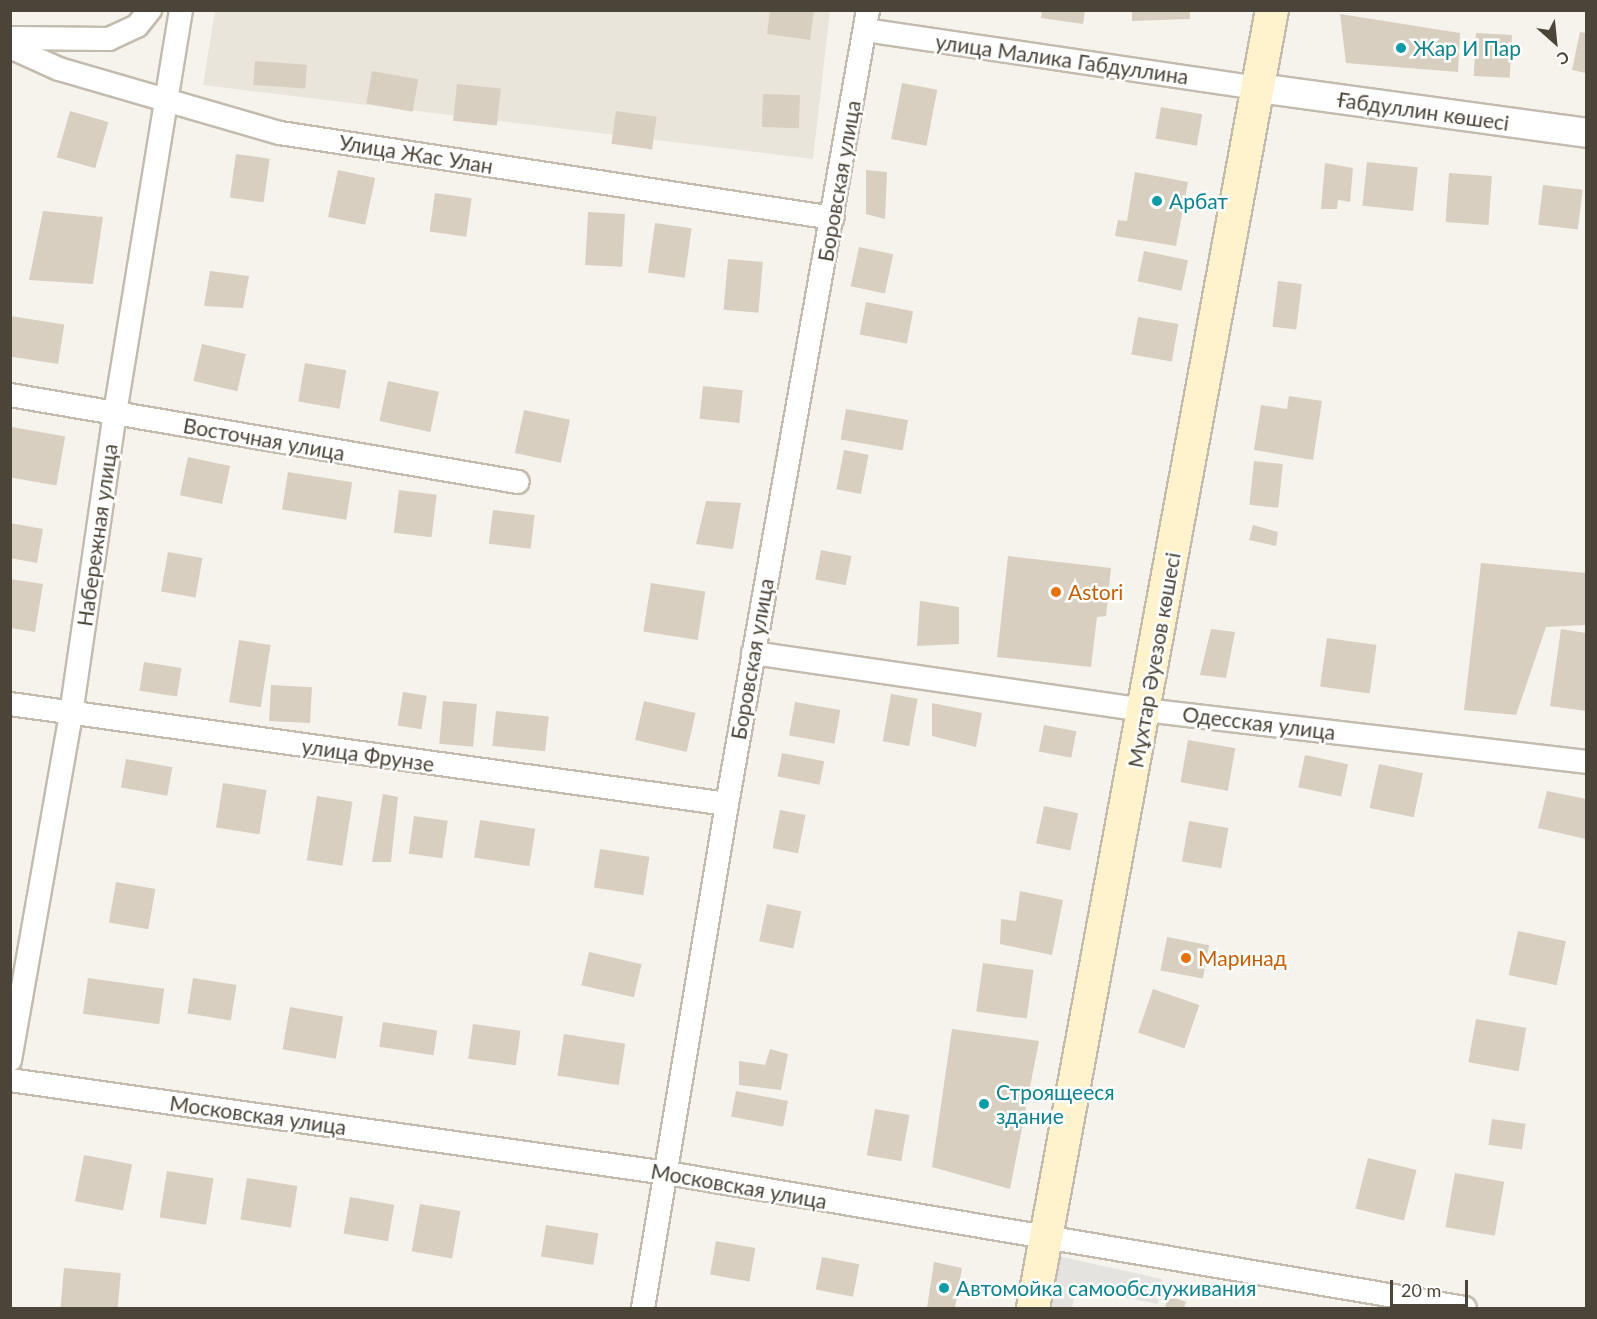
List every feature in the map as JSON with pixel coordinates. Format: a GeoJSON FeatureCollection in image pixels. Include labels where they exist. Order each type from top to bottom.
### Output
{"type":"FeatureCollection","features":[{"type":"Feature","properties":{"kind":"main road","name":"Мұхтар Әуезов көшесі"},"geometry":{"type":"LineString","coordinates":[[1033,1308],[1145,710],[1272,10]]}},
{"type":"Feature","properties":{"kind":"street"},"geometry":{"type":"LineString","coordinates":[[10,38],[109,39],[137,26],[150,10]]}},
{"type":"Feature","properties":{"kind":"street","name":"Набережная улица"},"geometry":{"type":"LineString","coordinates":[[10,1060],[71,714],[115,413],[181,10]]}},
{"type":"Feature","properties":{"kind":"street","name":"улица Малика Габдуллина"},"geometry":{"type":"LineString","coordinates":[[867,20],[1259,88]]}},
{"type":"Feature","properties":{"kind":"street","name":"Боровская улица"},"geometry":{"type":"LineString","coordinates":[[643,1308],[753,653],[867,20]]}},
{"type":"Feature","properties":{"kind":"street","name":"Улица Жас Улан"},"geometry":{"type":"LineString","coordinates":[[10,47],[59,69],[280,133],[833,218]]}},
{"type":"Feature","properties":{"kind":"street","name":"Ғабдуллин көшесі"},"geometry":{"type":"LineString","coordinates":[[1259,88],[1587,133]]}},
{"type":"Feature","properties":{"kind":"street","name":"Восточная улица"},"geometry":{"type":"LineString","coordinates":[[10,395],[518,482]]}},
{"type":"Feature","properties":{"kind":"street","name":"Одесская улица"},"geometry":{"type":"LineString","coordinates":[[753,653],[1145,710],[1587,762]]}},
{"type":"Feature","properties":{"kind":"street","name":"улица Фрунзе"},"geometry":{"type":"LineString","coordinates":[[10,704],[727,804]]}},
{"type":"Feature","properties":{"kind":"street","name":"Московская улица"},"geometry":{"type":"LineString","coordinates":[[10,1080],[667,1173],[1046,1240],[1465,1308]]}},
{"type":"Feature","properties":{"kind":"shaded area"},"geometry":{"type":"Polygon","coordinates":[[[215,11],[830,11],[813,159],[203,85],[215,11]]]}},
{"type":"Feature","properties":{"kind":"shaded area"},"geometry":{"type":"Polygon","coordinates":[[[1058,1256],[1162,1279],[1158,1304],[1076,1288],[1072,1308],[1049,1308],[1058,1256]]]}},
{"type":"Feature","properties":{"kind":"building"},"geometry":{"type":"Polygon","coordinates":[[[770,10],[814,10],[810,40],[767,34],[770,10]]]}},
{"type":"Feature","properties":{"kind":"building"},"geometry":{"type":"Polygon","coordinates":[[[1042,10],[1085,10],[1083,24],[1041,18],[1042,10]]]}},
{"type":"Feature","properties":{"kind":"building"},"geometry":{"type":"Polygon","coordinates":[[[1132,10],[1190,10],[1190,19],[1132,21],[1132,10]]]}},
{"type":"Feature","properties":{"kind":"building","name":"Жар И Пар"},"geometry":{"type":"Polygon","coordinates":[[[1340,14],[1460,33],[1458,72],[1346,63],[1340,14]]]}},
{"type":"Feature","properties":{"kind":"building"},"geometry":{"type":"Polygon","coordinates":[[[1580,32],[1586,33],[1586,73],[1572,70],[1580,32]]]}},
{"type":"Feature","properties":{"kind":"building"},"geometry":{"type":"Polygon","coordinates":[[[1476,33],[1512,35],[1510,78],[1474,76],[1476,33]]]}},
{"type":"Feature","properties":{"kind":"building"},"geometry":{"type":"Polygon","coordinates":[[[255,61],[307,65],[305,89],[253,85],[255,61]]]}},
{"type":"Feature","properties":{"kind":"building"},"geometry":{"type":"Polygon","coordinates":[[[372,71],[418,79],[413,112],[366,103],[372,71]]]}},
{"type":"Feature","properties":{"kind":"building"},"geometry":{"type":"Polygon","coordinates":[[[902,83],[937,90],[926,146],[891,139],[902,83]]]}},
{"type":"Feature","properties":{"kind":"building"},"geometry":{"type":"Polygon","coordinates":[[[457,84],[501,89],[497,125],[453,121],[457,84]]]}},
{"type":"Feature","properties":{"kind":"building"},"geometry":{"type":"Polygon","coordinates":[[[763,94],[800,95],[799,128],[762,127],[763,94]]]}},
{"type":"Feature","properties":{"kind":"building"},"geometry":{"type":"Polygon","coordinates":[[[1161,107],[1202,114],[1197,146],[1155,139],[1161,107]]]}},
{"type":"Feature","properties":{"kind":"building"},"geometry":{"type":"Polygon","coordinates":[[[70,111],[108,122],[95,168],[57,157],[70,111]]]}},
{"type":"Feature","properties":{"kind":"building"},"geometry":{"type":"Polygon","coordinates":[[[616,111],[657,117],[652,149],[611,144],[616,111]]]}},
{"type":"Feature","properties":{"kind":"building"},"geometry":{"type":"Polygon","coordinates":[[[236,154],[270,159],[264,202],[230,198],[236,154]]]}},
{"type":"Feature","properties":{"kind":"building"},"geometry":{"type":"Polygon","coordinates":[[[1367,162],[1418,167],[1413,211],[1362,206],[1367,162]]]}},
{"type":"Feature","properties":{"kind":"building"},"geometry":{"type":"Polygon","coordinates":[[[1325,163],[1353,168],[1350,202],[1338,200],[1337,209],[1321,209],[1325,163]]]}},
{"type":"Feature","properties":{"kind":"building"},"geometry":{"type":"Polygon","coordinates":[[[338,170],[375,178],[365,225],[328,217],[338,170]]]}},
{"type":"Feature","properties":{"kind":"building"},"geometry":{"type":"Polygon","coordinates":[[[866,170],[887,172],[885,219],[866,214],[866,170]]]}},
{"type":"Feature","properties":{"kind":"building","name":"Арбат"},"geometry":{"type":"Polygon","coordinates":[[[1135,172],[1188,182],[1176,246],[1115,236],[1118,220],[1127,221],[1135,172]]]}},
{"type":"Feature","properties":{"kind":"building"},"geometry":{"type":"Polygon","coordinates":[[[1449,173],[1492,176],[1488,225],[1446,222],[1449,173]]]}},
{"type":"Feature","properties":{"kind":"building"},"geometry":{"type":"Polygon","coordinates":[[[1543,185],[1583,190],[1578,230],[1538,225],[1543,185]]]}},
{"type":"Feature","properties":{"kind":"building"},"geometry":{"type":"Polygon","coordinates":[[[435,193],[472,198],[466,237],[430,232],[435,193]]]}},
{"type":"Feature","properties":{"kind":"building"},"geometry":{"type":"Polygon","coordinates":[[[43,211],[103,217],[93,284],[29,280],[43,211]]]}},
{"type":"Feature","properties":{"kind":"building"},"geometry":{"type":"Polygon","coordinates":[[[588,212],[625,214],[622,267],[585,265],[588,212]]]}},
{"type":"Feature","properties":{"kind":"building"},"geometry":{"type":"Polygon","coordinates":[[[655,223],[692,228],[685,278],[648,273],[655,223]]]}},
{"type":"Feature","properties":{"kind":"building"},"geometry":{"type":"Polygon","coordinates":[[[859,247],[893,254],[885,293],[851,286],[859,247]]]}},
{"type":"Feature","properties":{"kind":"building"},"geometry":{"type":"Polygon","coordinates":[[[1144,251],[1188,260],[1182,291],[1138,281],[1144,251]]]}},
{"type":"Feature","properties":{"kind":"building"},"geometry":{"type":"Polygon","coordinates":[[[728,259],[763,262],[758,313],[724,310],[728,259]]]}},
{"type":"Feature","properties":{"kind":"building"},"geometry":{"type":"Polygon","coordinates":[[[210,271],[249,276],[243,308],[204,306],[210,271]]]}},
{"type":"Feature","properties":{"kind":"building"},"geometry":{"type":"Polygon","coordinates":[[[1278,281],[1302,284],[1296,330],[1272,327],[1278,281]]]}},
{"type":"Feature","properties":{"kind":"building"},"geometry":{"type":"Polygon","coordinates":[[[866,302],[913,311],[907,344],[860,334],[866,302]]]}},
{"type":"Feature","properties":{"kind":"building"},"geometry":{"type":"Polygon","coordinates":[[[10,316],[64,325],[58,364],[10,356],[10,316]]]}},
{"type":"Feature","properties":{"kind":"building"},"geometry":{"type":"Polygon","coordinates":[[[1138,317],[1178,324],[1172,362],[1131,354],[1138,317]]]}},
{"type":"Feature","properties":{"kind":"building"},"geometry":{"type":"Polygon","coordinates":[[[202,344],[246,354],[237,391],[193,381],[202,344]]]}},
{"type":"Feature","properties":{"kind":"building"},"geometry":{"type":"Polygon","coordinates":[[[305,363],[346,370],[340,409],[298,401],[305,363]]]}},
{"type":"Feature","properties":{"kind":"building"},"geometry":{"type":"Polygon","coordinates":[[[388,381],[439,392],[430,432],[379,421],[388,381]]]}},
{"type":"Feature","properties":{"kind":"building"},"geometry":{"type":"Polygon","coordinates":[[[703,386],[743,390],[739,423],[700,419],[703,386]]]}},
{"type":"Feature","properties":{"kind":"building"},"geometry":{"type":"Polygon","coordinates":[[[1289,396],[1322,401],[1313,460],[1254,450],[1261,405],[1287,409],[1289,396]]]}},
{"type":"Feature","properties":{"kind":"building"},"geometry":{"type":"Polygon","coordinates":[[[846,409],[908,420],[903,450],[841,440],[846,409]]]}},
{"type":"Feature","properties":{"kind":"building"},"geometry":{"type":"Polygon","coordinates":[[[524,410],[570,420],[561,463],[515,453],[524,410]]]}},
{"type":"Feature","properties":{"kind":"building"},"geometry":{"type":"Polygon","coordinates":[[[12,427],[65,436],[56,486],[10,477],[12,427]]]}},
{"type":"Feature","properties":{"kind":"building"},"geometry":{"type":"Polygon","coordinates":[[[844,450],[869,455],[861,494],[836,489],[844,450]]]}},
{"type":"Feature","properties":{"kind":"building"},"geometry":{"type":"Polygon","coordinates":[[[188,457],[230,466],[222,504],[180,495],[188,457]]]}},
{"type":"Feature","properties":{"kind":"building"},"geometry":{"type":"Polygon","coordinates":[[[1254,461],[1283,464],[1278,508],[1249,505],[1254,461]]]}},
{"type":"Feature","properties":{"kind":"building"},"geometry":{"type":"Polygon","coordinates":[[[288,472],[352,482],[346,520],[282,510],[288,472]]]}},
{"type":"Feature","properties":{"kind":"building"},"geometry":{"type":"Polygon","coordinates":[[[399,490],[437,495],[431,537],[394,533],[399,490]]]}},
{"type":"Feature","properties":{"kind":"building"},"geometry":{"type":"Polygon","coordinates":[[[706,501],[741,503],[733,549],[696,544],[706,501]]]}},
{"type":"Feature","properties":{"kind":"building"},"geometry":{"type":"Polygon","coordinates":[[[493,510],[535,515],[531,549],[489,544],[493,510]]]}},
{"type":"Feature","properties":{"kind":"building"},"geometry":{"type":"Polygon","coordinates":[[[10,523],[43,529],[37,563],[10,558],[10,523]]]}},
{"type":"Feature","properties":{"kind":"building"},"geometry":{"type":"Polygon","coordinates":[[[1253,525],[1278,532],[1276,546],[1249,540],[1253,525]]]}},
{"type":"Feature","properties":{"kind":"building"},"geometry":{"type":"Polygon","coordinates":[[[821,550],[851,556],[846,585],[815,579],[821,550]]]}},
{"type":"Feature","properties":{"kind":"building"},"geometry":{"type":"Polygon","coordinates":[[[168,552],[202,558],[196,597],[161,591],[168,552]]]}},
{"type":"Feature","properties":{"kind":"building","name":"Astori"},"geometry":{"type":"Polygon","coordinates":[[[1008,556],[1111,568],[1106,616],[1097,617],[1091,667],[997,657],[1008,556]]]}},
{"type":"Feature","properties":{"kind":"building"},"geometry":{"type":"Polygon","coordinates":[[[1481,563],[1586,573],[1586,625],[1546,627],[1516,715],[1464,710],[1481,563]]]}},
{"type":"Feature","properties":{"kind":"building"},"geometry":{"type":"Polygon","coordinates":[[[10,579],[43,584],[35,632],[10,628],[10,579]]]}},
{"type":"Feature","properties":{"kind":"building"},"geometry":{"type":"Polygon","coordinates":[[[651,583],[705,592],[698,640],[643,631],[651,583]]]}},
{"type":"Feature","properties":{"kind":"building"},"geometry":{"type":"Polygon","coordinates":[[[920,601],[959,607],[959,644],[917,646],[920,601]]]}},
{"type":"Feature","properties":{"kind":"building"},"geometry":{"type":"Polygon","coordinates":[[[1211,629],[1235,632],[1226,678],[1200,675],[1211,629]]]}},
{"type":"Feature","properties":{"kind":"building"},"geometry":{"type":"Polygon","coordinates":[[[1561,629],[1586,633],[1586,711],[1550,706],[1561,629]]]}},
{"type":"Feature","properties":{"kind":"building"},"geometry":{"type":"Polygon","coordinates":[[[1327,638],[1377,645],[1370,693],[1320,687],[1327,638]]]}},
{"type":"Feature","properties":{"kind":"building"},"geometry":{"type":"Polygon","coordinates":[[[239,640],[271,645],[261,707],[229,702],[239,640]]]}},
{"type":"Feature","properties":{"kind":"building"},"geometry":{"type":"Polygon","coordinates":[[[144,662],[182,668],[177,697],[139,691],[144,662]]]}},
{"type":"Feature","properties":{"kind":"building"},"geometry":{"type":"Polygon","coordinates":[[[271,685],[312,687],[310,723],[269,721],[271,685]]]}},
{"type":"Feature","properties":{"kind":"building"},"geometry":{"type":"Polygon","coordinates":[[[403,692],[427,696],[421,729],[398,726],[403,692]]]}},
{"type":"Feature","properties":{"kind":"building"},"geometry":{"type":"Polygon","coordinates":[[[891,694],[918,699],[909,746],[883,741],[891,694]]]}},
{"type":"Feature","properties":{"kind":"building"},"geometry":{"type":"Polygon","coordinates":[[[443,701],[477,704],[473,747],[439,744],[443,701]]]}},
{"type":"Feature","properties":{"kind":"building"},"geometry":{"type":"Polygon","coordinates":[[[644,701],[696,713],[687,752],[635,740],[644,701]]]}},
{"type":"Feature","properties":{"kind":"building"},"geometry":{"type":"Polygon","coordinates":[[[795,702],[840,710],[834,743],[789,735],[795,702]]]}},
{"type":"Feature","properties":{"kind":"building"},"geometry":{"type":"Polygon","coordinates":[[[932,703],[982,713],[976,747],[932,736],[932,703]]]}},
{"type":"Feature","properties":{"kind":"building"},"geometry":{"type":"Polygon","coordinates":[[[496,711],[549,717],[545,751],[492,746],[496,711]]]}},
{"type":"Feature","properties":{"kind":"building"},"geometry":{"type":"Polygon","coordinates":[[[1044,725],[1076,731],[1071,758],[1039,752],[1044,725]]]}},
{"type":"Feature","properties":{"kind":"building"},"geometry":{"type":"Polygon","coordinates":[[[1188,740],[1235,748],[1228,791],[1181,782],[1188,740]]]}},
{"type":"Feature","properties":{"kind":"building"},"geometry":{"type":"Polygon","coordinates":[[[782,753],[824,761],[820,785],[777,777],[782,753]]]}},
{"type":"Feature","properties":{"kind":"building"},"geometry":{"type":"Polygon","coordinates":[[[1305,755],[1348,764],[1341,796],[1298,787],[1305,755]]]}},
{"type":"Feature","properties":{"kind":"building"},"geometry":{"type":"Polygon","coordinates":[[[126,759],[172,767],[167,796],[121,788],[126,759]]]}},
{"type":"Feature","properties":{"kind":"building"},"geometry":{"type":"Polygon","coordinates":[[[1379,764],[1423,773],[1414,817],[1370,808],[1379,764]]]}},
{"type":"Feature","properties":{"kind":"building"},"geometry":{"type":"Polygon","coordinates":[[[223,783],[266,790],[259,834],[216,827],[223,783]]]}},
{"type":"Feature","properties":{"kind":"building"},"geometry":{"type":"Polygon","coordinates":[[[1547,791],[1586,799],[1586,839],[1538,828],[1547,791]]]}},
{"type":"Feature","properties":{"kind":"building"},"geometry":{"type":"Polygon","coordinates":[[[383,794],[398,797],[391,862],[372,862],[383,794]]]}},
{"type":"Feature","properties":{"kind":"building"},"geometry":{"type":"Polygon","coordinates":[[[317,796],[353,802],[342,866],[307,860],[317,796]]]}},
{"type":"Feature","properties":{"kind":"building"},"geometry":{"type":"Polygon","coordinates":[[[1044,806],[1078,813],[1070,850],[1036,843],[1044,806]]]}},
{"type":"Feature","properties":{"kind":"building"},"geometry":{"type":"Polygon","coordinates":[[[780,810],[806,815],[798,853],[773,848],[780,810]]]}},
{"type":"Feature","properties":{"kind":"building"},"geometry":{"type":"Polygon","coordinates":[[[414,816],[448,821],[442,858],[409,854],[414,816]]]}},
{"type":"Feature","properties":{"kind":"building"},"geometry":{"type":"Polygon","coordinates":[[[480,820],[535,829],[529,866],[474,858],[480,820]]]}},
{"type":"Feature","properties":{"kind":"building"},"geometry":{"type":"Polygon","coordinates":[[[1189,821],[1228,828],[1221,868],[1182,861],[1189,821]]]}},
{"type":"Feature","properties":{"kind":"building"},"geometry":{"type":"Polygon","coordinates":[[[600,849],[649,857],[643,895],[594,888],[600,849]]]}},
{"type":"Feature","properties":{"kind":"building"},"geometry":{"type":"Polygon","coordinates":[[[116,882],[155,889],[148,929],[109,922],[116,882]]]}},
{"type":"Feature","properties":{"kind":"building"},"geometry":{"type":"Polygon","coordinates":[[[1020,891],[1063,900],[1052,955],[1000,944],[1001,919],[1016,921],[1020,891]]]}},
{"type":"Feature","properties":{"kind":"building"},"geometry":{"type":"Polygon","coordinates":[[[767,904],[801,911],[793,948],[759,941],[767,904]]]}},
{"type":"Feature","properties":{"kind":"building"},"geometry":{"type":"Polygon","coordinates":[[[1518,931],[1566,941],[1557,985],[1509,975],[1518,931]]]}},
{"type":"Feature","properties":{"kind":"building","name":"Маринад"},"geometry":{"type":"Polygon","coordinates":[[[1167,937],[1209,945],[1203,979],[1161,970],[1167,937]]]}},
{"type":"Feature","properties":{"kind":"building"},"geometry":{"type":"Polygon","coordinates":[[[589,952],[642,964],[634,997],[581,985],[589,952]]]}},
{"type":"Feature","properties":{"kind":"building"},"geometry":{"type":"Polygon","coordinates":[[[983,963],[1034,970],[1027,1019],[976,1012],[983,963]]]}},
{"type":"Feature","properties":{"kind":"building"},"geometry":{"type":"Polygon","coordinates":[[[88,978],[164,989],[159,1024],[83,1014],[88,978]]]}},
{"type":"Feature","properties":{"kind":"building"},"geometry":{"type":"Polygon","coordinates":[[[193,978],[236,985],[231,1020],[187,1014],[193,978]]]}},
{"type":"Feature","properties":{"kind":"building"},"geometry":{"type":"Polygon","coordinates":[[[1153,989],[1199,1005],[1184,1048],[1138,1032],[1153,989]]]}},
{"type":"Feature","properties":{"kind":"building"},"geometry":{"type":"Polygon","coordinates":[[[290,1007],[343,1016],[336,1059],[283,1049],[290,1007]]]}},
{"type":"Feature","properties":{"kind":"building"},"geometry":{"type":"Polygon","coordinates":[[[1476,1019],[1526,1028],[1519,1071],[1468,1062],[1476,1019]]]}},
{"type":"Feature","properties":{"kind":"building"},"geometry":{"type":"Polygon","coordinates":[[[383,1022],[437,1031],[433,1055],[379,1047],[383,1022]]]}},
{"type":"Feature","properties":{"kind":"building"},"geometry":{"type":"Polygon","coordinates":[[[473,1024],[521,1031],[516,1065],[468,1059],[473,1024]]]}},
{"type":"Feature","properties":{"kind":"building","name":"Строящееся здание"},"geometry":{"type":"Polygon","coordinates":[[[952,1029],[1039,1041],[1010,1189],[932,1167],[952,1029]]]}},
{"type":"Feature","properties":{"kind":"building"},"geometry":{"type":"Polygon","coordinates":[[[564,1034],[625,1044],[619,1085],[557,1075],[564,1034]]]}},
{"type":"Feature","properties":{"kind":"building"},"geometry":{"type":"Polygon","coordinates":[[[770,1049],[788,1054],[781,1090],[739,1085],[739,1061],[765,1065],[770,1049]]]}},
{"type":"Feature","properties":{"kind":"building"},"geometry":{"type":"Polygon","coordinates":[[[736,1091],[788,1101],[783,1127],[731,1117],[736,1091]]]}},
{"type":"Feature","properties":{"kind":"building"},"geometry":{"type":"Polygon","coordinates":[[[875,1109],[909,1115],[901,1161],[867,1155],[875,1109]]]}},
{"type":"Feature","properties":{"kind":"building"},"geometry":{"type":"Polygon","coordinates":[[[1492,1119],[1526,1124],[1522,1149],[1488,1145],[1492,1119]]]}},
{"type":"Feature","properties":{"kind":"building"},"geometry":{"type":"Polygon","coordinates":[[[84,1155],[132,1164],[123,1210],[75,1201],[84,1155]]]}},
{"type":"Feature","properties":{"kind":"building"},"geometry":{"type":"Polygon","coordinates":[[[1368,1158],[1417,1170],[1404,1221],[1355,1208],[1368,1158]]]}},
{"type":"Feature","properties":{"kind":"building"},"geometry":{"type":"Polygon","coordinates":[[[167,1171],[213,1178],[206,1225],[160,1217],[167,1171]]]}},
{"type":"Feature","properties":{"kind":"building"},"geometry":{"type":"Polygon","coordinates":[[[1455,1173],[1504,1182],[1495,1236],[1445,1227],[1455,1173]]]}},
{"type":"Feature","properties":{"kind":"building"},"geometry":{"type":"Polygon","coordinates":[[[247,1178],[297,1186],[291,1227],[240,1219],[247,1178]]]}},
{"type":"Feature","properties":{"kind":"building"},"geometry":{"type":"Polygon","coordinates":[[[350,1197],[394,1205],[388,1241],[344,1233],[350,1197]]]}},
{"type":"Feature","properties":{"kind":"building"},"geometry":{"type":"Polygon","coordinates":[[[420,1204],[460,1211],[452,1258],[412,1251],[420,1204]]]}},
{"type":"Feature","properties":{"kind":"building"},"geometry":{"type":"Polygon","coordinates":[[[546,1225],[598,1233],[593,1265],[541,1257],[546,1225]]]}},
{"type":"Feature","properties":{"kind":"building"},"geometry":{"type":"Polygon","coordinates":[[[716,1241],[755,1248],[749,1281],[710,1274],[716,1241]]]}},
{"type":"Feature","properties":{"kind":"building"},"geometry":{"type":"Polygon","coordinates":[[[822,1257],[859,1264],[853,1297],[816,1289],[822,1257]]]}},
{"type":"Feature","properties":{"kind":"building","name":"Автомойка самообслуживания"},"geometry":{"type":"Polygon","coordinates":[[[934,1262],[962,1268],[955,1308],[927,1308],[934,1262]]]}},
{"type":"Feature","properties":{"kind":"building"},"geometry":{"type":"Polygon","coordinates":[[[64,1268],[121,1273],[118,1308],[61,1308],[64,1268]]]}},
{"type":"Feature","properties":{"kind":"building"},"geometry":{"type":"Polygon","coordinates":[[[1168,1295],[1186,1302],[1184,1308],[1165,1308],[1168,1295]]]}},
{"type":"Feature","properties":{"kind":"place","name":"Жар И Пар"},"geometry":{"type":"Point","coordinates":[1401,48]}},
{"type":"Feature","properties":{"kind":"place","name":"Арбат"},"geometry":{"type":"Point","coordinates":[1157,201]}},
{"type":"Feature","properties":{"kind":"place","name":"Astori"},"geometry":{"type":"Point","coordinates":[1056,592]}},
{"type":"Feature","properties":{"kind":"place","name":"Маринад"},"geometry":{"type":"Point","coordinates":[1186,958]}},
{"type":"Feature","properties":{"kind":"place","name":"Строящееся здание"},"geometry":{"type":"Point","coordinates":[984,1104]}},
{"type":"Feature","properties":{"kind":"place","name":"Автомойка самообслуживания"},"geometry":{"type":"Point","coordinates":[944,1288]}}]}
